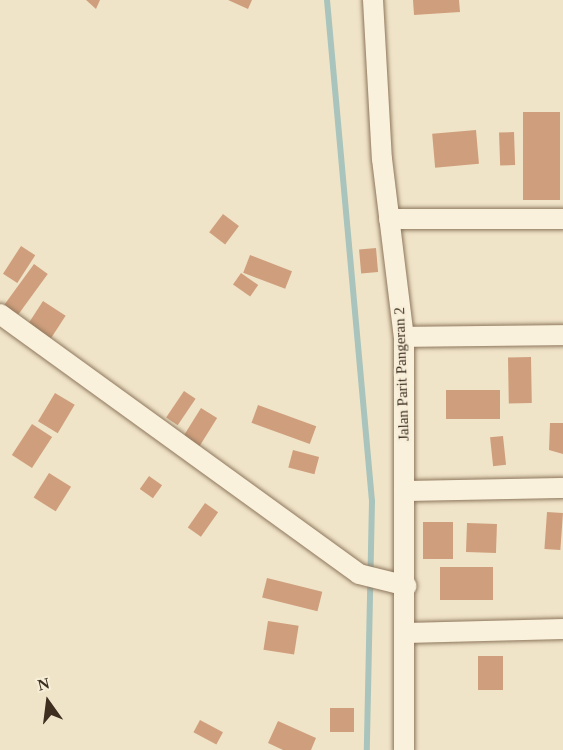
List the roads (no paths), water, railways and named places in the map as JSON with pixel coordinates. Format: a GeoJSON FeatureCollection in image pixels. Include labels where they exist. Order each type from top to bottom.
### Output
{"type":"FeatureCollection","features":[{"type":"Feature","properties":{"kind":"street","name":"Jalan Parit Pangeran 2"},"geometry":{"type":"LineString","coordinates":[[373,0],[389,219],[404,337],[404,491],[399,585],[406,633],[404,750]]}},
{"type":"Feature","properties":{"kind":"street"},"geometry":{"type":"LineString","coordinates":[[389,219],[563,219]]}},
{"type":"Feature","properties":{"kind":"street"},"geometry":{"type":"LineString","coordinates":[[0,314],[369,578],[399,585]]}},
{"type":"Feature","properties":{"kind":"street"},"geometry":{"type":"LineString","coordinates":[[404,337],[563,335]]}},
{"type":"Feature","properties":{"kind":"street"},"geometry":{"type":"LineString","coordinates":[[404,491],[563,488]]}},
{"type":"Feature","properties":{"kind":"street"},"geometry":{"type":"LineString","coordinates":[[406,633],[563,629]]}},
{"type":"Feature","properties":{"kind":"waterway"},"geometry":{"type":"LineString","coordinates":[[327,0],[372,501],[367,750]]}}]}
